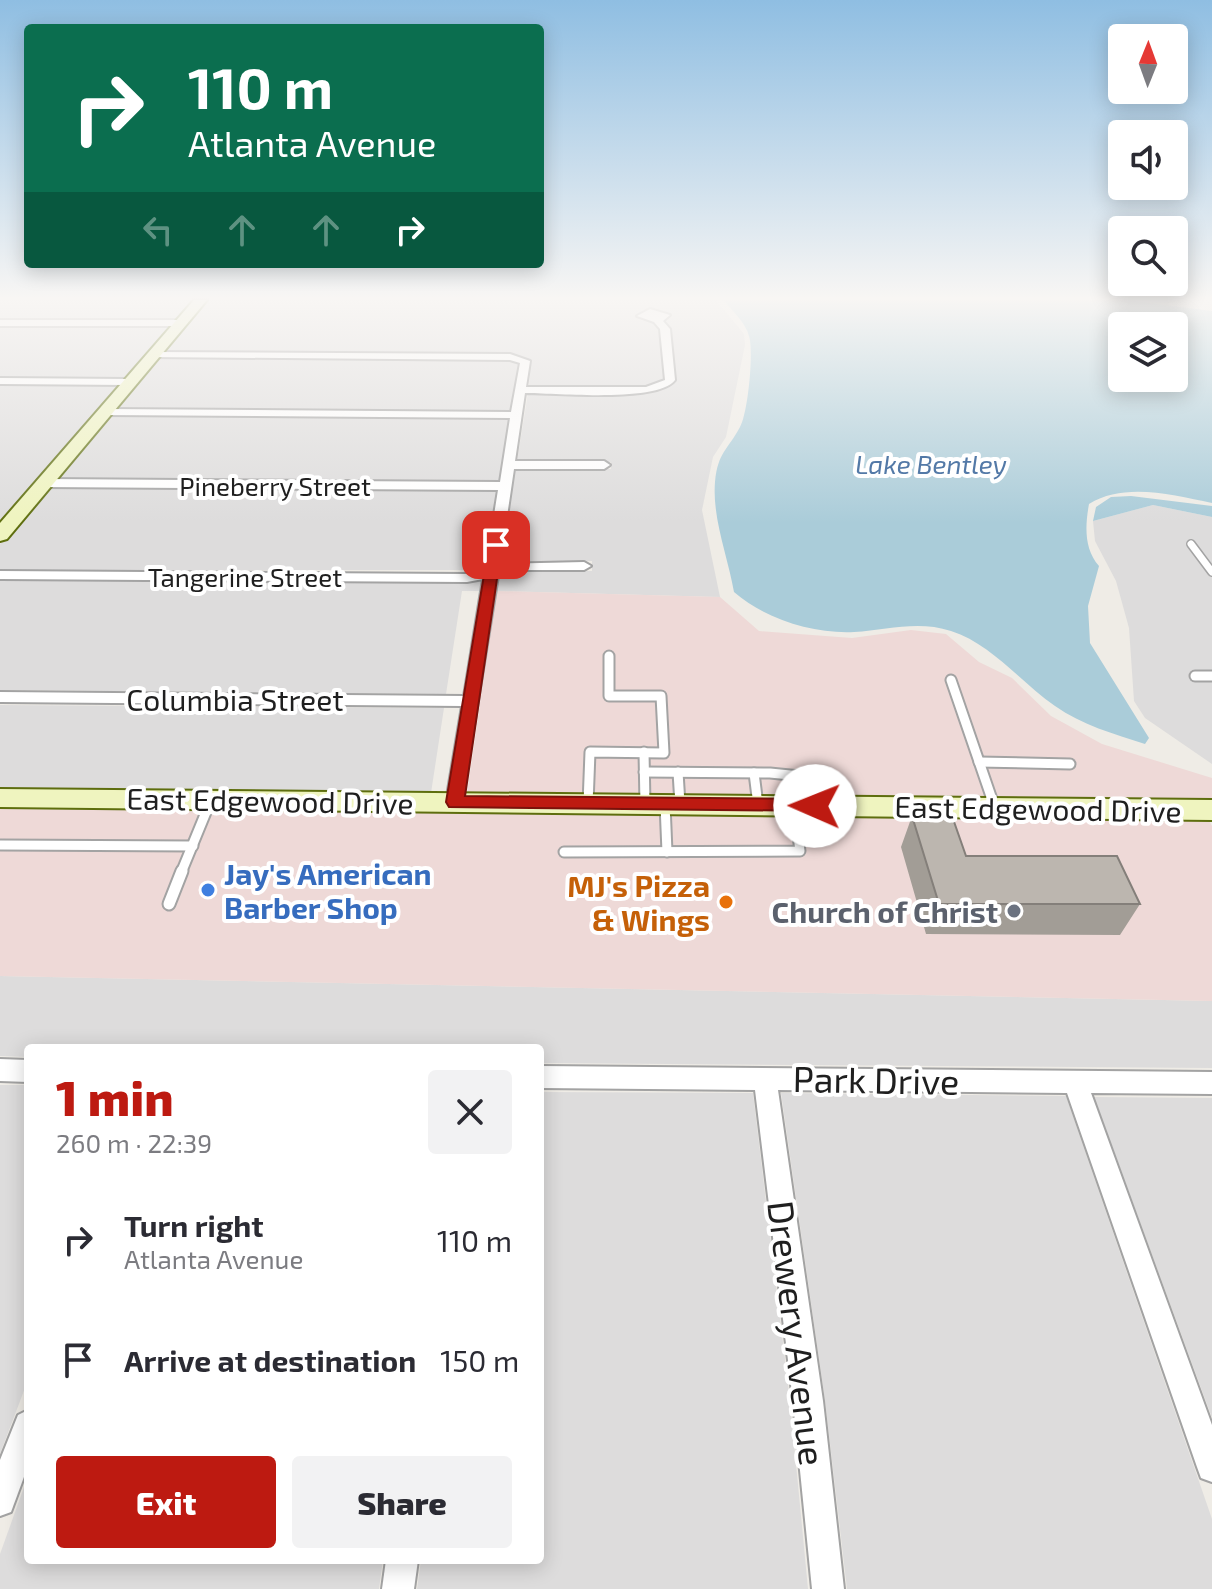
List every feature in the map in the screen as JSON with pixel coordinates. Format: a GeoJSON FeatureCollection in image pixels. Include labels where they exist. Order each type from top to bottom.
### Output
{"type":"FeatureCollection","features":[{"type":"Feature","properties":{"kind":"street"},"geometry":{"type":"LineString","coordinates":[[0,535],[136,374]]}},
{"type":"Feature","properties":{"kind":"street"},"geometry":{"type":"LineString","coordinates":[[455,802],[524,374]]}},
{"type":"Feature","properties":{"kind":"street"},"geometry":{"type":"LineString","coordinates":[[522,390],[646,390],[666,385],[669,374]]}},
{"type":"Feature","properties":{"kind":"street"},"geometry":{"type":"LineString","coordinates":[[0,381],[129,382]]}},
{"type":"Feature","properties":{"kind":"street"},"geometry":{"type":"LineString","coordinates":[[105,412],[518,415]]}},
{"type":"Feature","properties":{"kind":"street"},"geometry":{"type":"LineString","coordinates":[[509,465],[604,465]]}},
{"type":"Feature","properties":{"kind":"street","name":"Pineberry Street"},"geometry":{"type":"LineString","coordinates":[[45,483],[505,486]]}},
{"type":"Feature","properties":{"kind":"street","name":"Tangerine Street"},"geometry":{"type":"LineString","coordinates":[[0,575],[467,578],[491,574],[506,566],[584,566]]}},
{"type":"Feature","properties":{"kind":"street","name":"Columbia Street"},"geometry":{"type":"LineString","coordinates":[[0,697],[469,701]]}},
{"type":"Feature","properties":{"kind":"street","name":"East Edgewood Drive"},"geometry":{"type":"LineString","coordinates":[[0,798],[1212,810]]}},
{"type":"Feature","properties":{"kind":"street"},"geometry":{"type":"LineString","coordinates":[[0,1070],[24,1071]]}},
{"type":"Feature","properties":{"kind":"street","name":"Park Drive"},"geometry":{"type":"LineString","coordinates":[[544,1077],[1212,1083]]}},
{"type":"Feature","properties":{"kind":"street","name":"Drewery Avenue"},"geometry":{"type":"LineString","coordinates":[[765,1078],[808,1401],[828,1589]]}},
{"type":"Feature","properties":{"kind":"street"},"geometry":{"type":"LineString","coordinates":[[1075,1082],[1212,1467]]}},
{"type":"Feature","properties":{"kind":"street"},"geometry":{"type":"LineString","coordinates":[[0,1501],[24,1436]]}},
{"type":"Feature","properties":{"kind":"street"},"geometry":{"type":"LineString","coordinates":[[398,1589],[401,1564]]}},
{"type":"Feature","properties":{"kind":"lane"},"geometry":{"type":"LineString","coordinates":[[1191,544],[1212,572]]}},
{"type":"Feature","properties":{"kind":"lane"},"geometry":{"type":"LineString","coordinates":[[588,804],[590,752],[664,753],[661,696],[609,696],[609,656]]}},
{"type":"Feature","properties":{"kind":"lane"},"geometry":{"type":"LineString","coordinates":[[1195,676],[1212,676]]}},
{"type":"Feature","properties":{"kind":"lane"},"geometry":{"type":"LineString","coordinates":[[951,680],[995,808]]}},
{"type":"Feature","properties":{"kind":"lane"},"geometry":{"type":"LineString","coordinates":[[644,752],[644,772],[663,804],[667,852]]}},
{"type":"Feature","properties":{"kind":"lane"},"geometry":{"type":"LineString","coordinates":[[979,762],[1070,764]]}},
{"type":"Feature","properties":{"kind":"lane"},"geometry":{"type":"LineString","coordinates":[[564,852],[800,851],[810,777],[644,772]]}},
{"type":"Feature","properties":{"kind":"lane"},"geometry":{"type":"LineString","coordinates":[[663,804],[678,772]]}},
{"type":"Feature","properties":{"kind":"lane"},"geometry":{"type":"LineString","coordinates":[[754,773],[758,805]]}},
{"type":"Feature","properties":{"kind":"lane"},"geometry":{"type":"LineString","coordinates":[[169,904],[211,800]]}},
{"type":"Feature","properties":{"kind":"lane"},"geometry":{"type":"LineString","coordinates":[[0,845],[193,846]]}},
{"type":"Feature","properties":{"kind":"shaded area"},"geometry":{"type":"Polygon","coordinates":[[[0,374],[130,374],[126,379],[0,378],[0,374]]]}},
{"type":"Feature","properties":{"kind":"shaded area"},"geometry":{"type":"Polygon","coordinates":[[[143,374],[518,374],[512,411],[114,408],[143,374]]]}},
{"type":"Feature","properties":{"kind":"shaded area"},"geometry":{"type":"Polygon","coordinates":[[[529,374],[664,374],[664,379],[661,383],[645,387],[529,387],[529,374]]]}},
{"type":"Feature","properties":{"kind":"shaded area"},"geometry":{"type":"Polygon","coordinates":[[[675,374],[739,374],[726,437],[713,457],[702,510],[720,597],[496,591],[500,576],[509,571],[592,571],[592,561],[501,562],[515,469],[611,469],[611,462],[517,461],[528,393],[647,393],[670,387],[676,380],[675,374]]]}},
{"type":"Feature","properties":{"kind":"shaded area"},"geometry":{"type":"Polygon","coordinates":[[[0,384],[121,385],[0,525],[0,384]]]}},
{"type":"Feature","properties":{"kind":"shaded area"},"geometry":{"type":"Polygon","coordinates":[[[109,415],[510,418],[499,482],[55,479],[109,415]]]}},
{"type":"Feature","properties":{"kind":"shaded area"},"geometry":{"type":"Polygon","coordinates":[[[48,487],[497,490],[483,570],[0,570],[0,544],[48,487]]]}},
{"type":"Feature","properties":{"kind":"shaded area"},"geometry":{"type":"Polygon","coordinates":[[[1153,505],[1212,517],[1212,764],[1145,718],[1134,701],[1129,628],[1116,581],[1095,541],[1093,521],[1153,505]]]}},
{"type":"Feature","properties":{"kind":"shaded area"},"geometry":{"type":"Polygon","coordinates":[[[0,580],[481,581],[479,591],[462,591],[446,694],[0,690],[0,580]]]}},
{"type":"Feature","properties":{"kind":"shaded area"},"geometry":{"type":"Polygon","coordinates":[[[496,591],[720,597],[759,631],[852,638],[911,630],[946,634],[979,662],[1012,678],[1051,716],[1102,744],[1212,778],[1212,801],[467,794],[496,591]]]}},
{"type":"Feature","properties":{"kind":"shaded area"},"geometry":{"type":"Polygon","coordinates":[[[0,705],[444,708],[431,793],[0,789],[0,705]]]}},
{"type":"Feature","properties":{"kind":"shaded area"},"geometry":{"type":"Polygon","coordinates":[[[0,806],[1208,819],[1212,826],[1212,1001],[0,976],[0,806]]]}},
{"type":"Feature","properties":{"kind":"shaded area"},"geometry":{"type":"Polygon","coordinates":[[[0,976],[1212,1001],[1212,1068],[544,1063],[544,1044],[24,1044],[24,1057],[0,1056],[0,976]]]}},
{"type":"Feature","properties":{"kind":"shaded area"},"geometry":{"type":"Polygon","coordinates":[[[0,1085],[24,1085],[24,1391],[0,1454],[0,1085]]]}},
{"type":"Feature","properties":{"kind":"shaded area"},"geometry":{"type":"Polygon","coordinates":[[[544,1092],[753,1093],[790,1401],[808,1589],[417,1589],[420,1564],[544,1564],[544,1092]]]}},
{"type":"Feature","properties":{"kind":"shaded area"},"geometry":{"type":"Polygon","coordinates":[[[781,1093],[1066,1096],[1212,1519],[1212,1589],[847,1589],[825,1401],[781,1093]]]}},
{"type":"Feature","properties":{"kind":"shaded area"},"geometry":{"type":"Polygon","coordinates":[[[1094,1097],[1212,1098],[1212,1418],[1094,1097]]]}},
{"type":"Feature","properties":{"kind":"shaded area"},"geometry":{"type":"Polygon","coordinates":[[[24,1487],[24,1564],[382,1564],[379,1589],[0,1589],[0,1554],[24,1487]]]}},
{"type":"Feature","properties":{"kind":"water","name":"Lake Bentley"},"geometry":{"type":"Polygon","coordinates":[[[750,374],[1108,374],[1108,392],[1188,392],[1188,374],[1212,374],[1212,503],[1165,494],[1133,492],[1103,497],[1089,504],[1088,545],[1099,566],[1088,606],[1090,643],[1149,738],[1145,744],[1065,713],[993,654],[951,631],[927,626],[854,632],[822,630],[790,623],[746,602],[734,592],[715,496],[716,472],[721,458],[743,420],[750,374]]]}},
{"type":"Feature","properties":{"kind":"water"},"geometry":{"type":"Polygon","coordinates":[[[1131,496],[1212,506],[1212,517],[1153,505],[1093,521],[1096,507],[1111,497],[1131,496]]]}},
{"type":"Feature","properties":{"kind":"building"},"geometry":{"type":"Polygon","coordinates":[[[912,816],[952,816],[966,856],[1117,856],[1140,904],[939,904],[912,816]]]}},
{"type":"Feature","properties":{"kind":"place","name":"Jay's American Barber Shop"},"geometry":{"type":"Point","coordinates":[208,890]}},
{"type":"Feature","properties":{"kind":"place","name":"MJ's Pizza & Wings"},"geometry":{"type":"Point","coordinates":[726,902]}},
{"type":"Feature","properties":{"kind":"place","name":"Church of Christ"},"geometry":{"type":"Point","coordinates":[1014,911]}},
{"type":"Feature","properties":{"kind":"route"},"geometry":{"type":"LineString","coordinates":[[496,545],[455,802],[815,806]]}}]}
